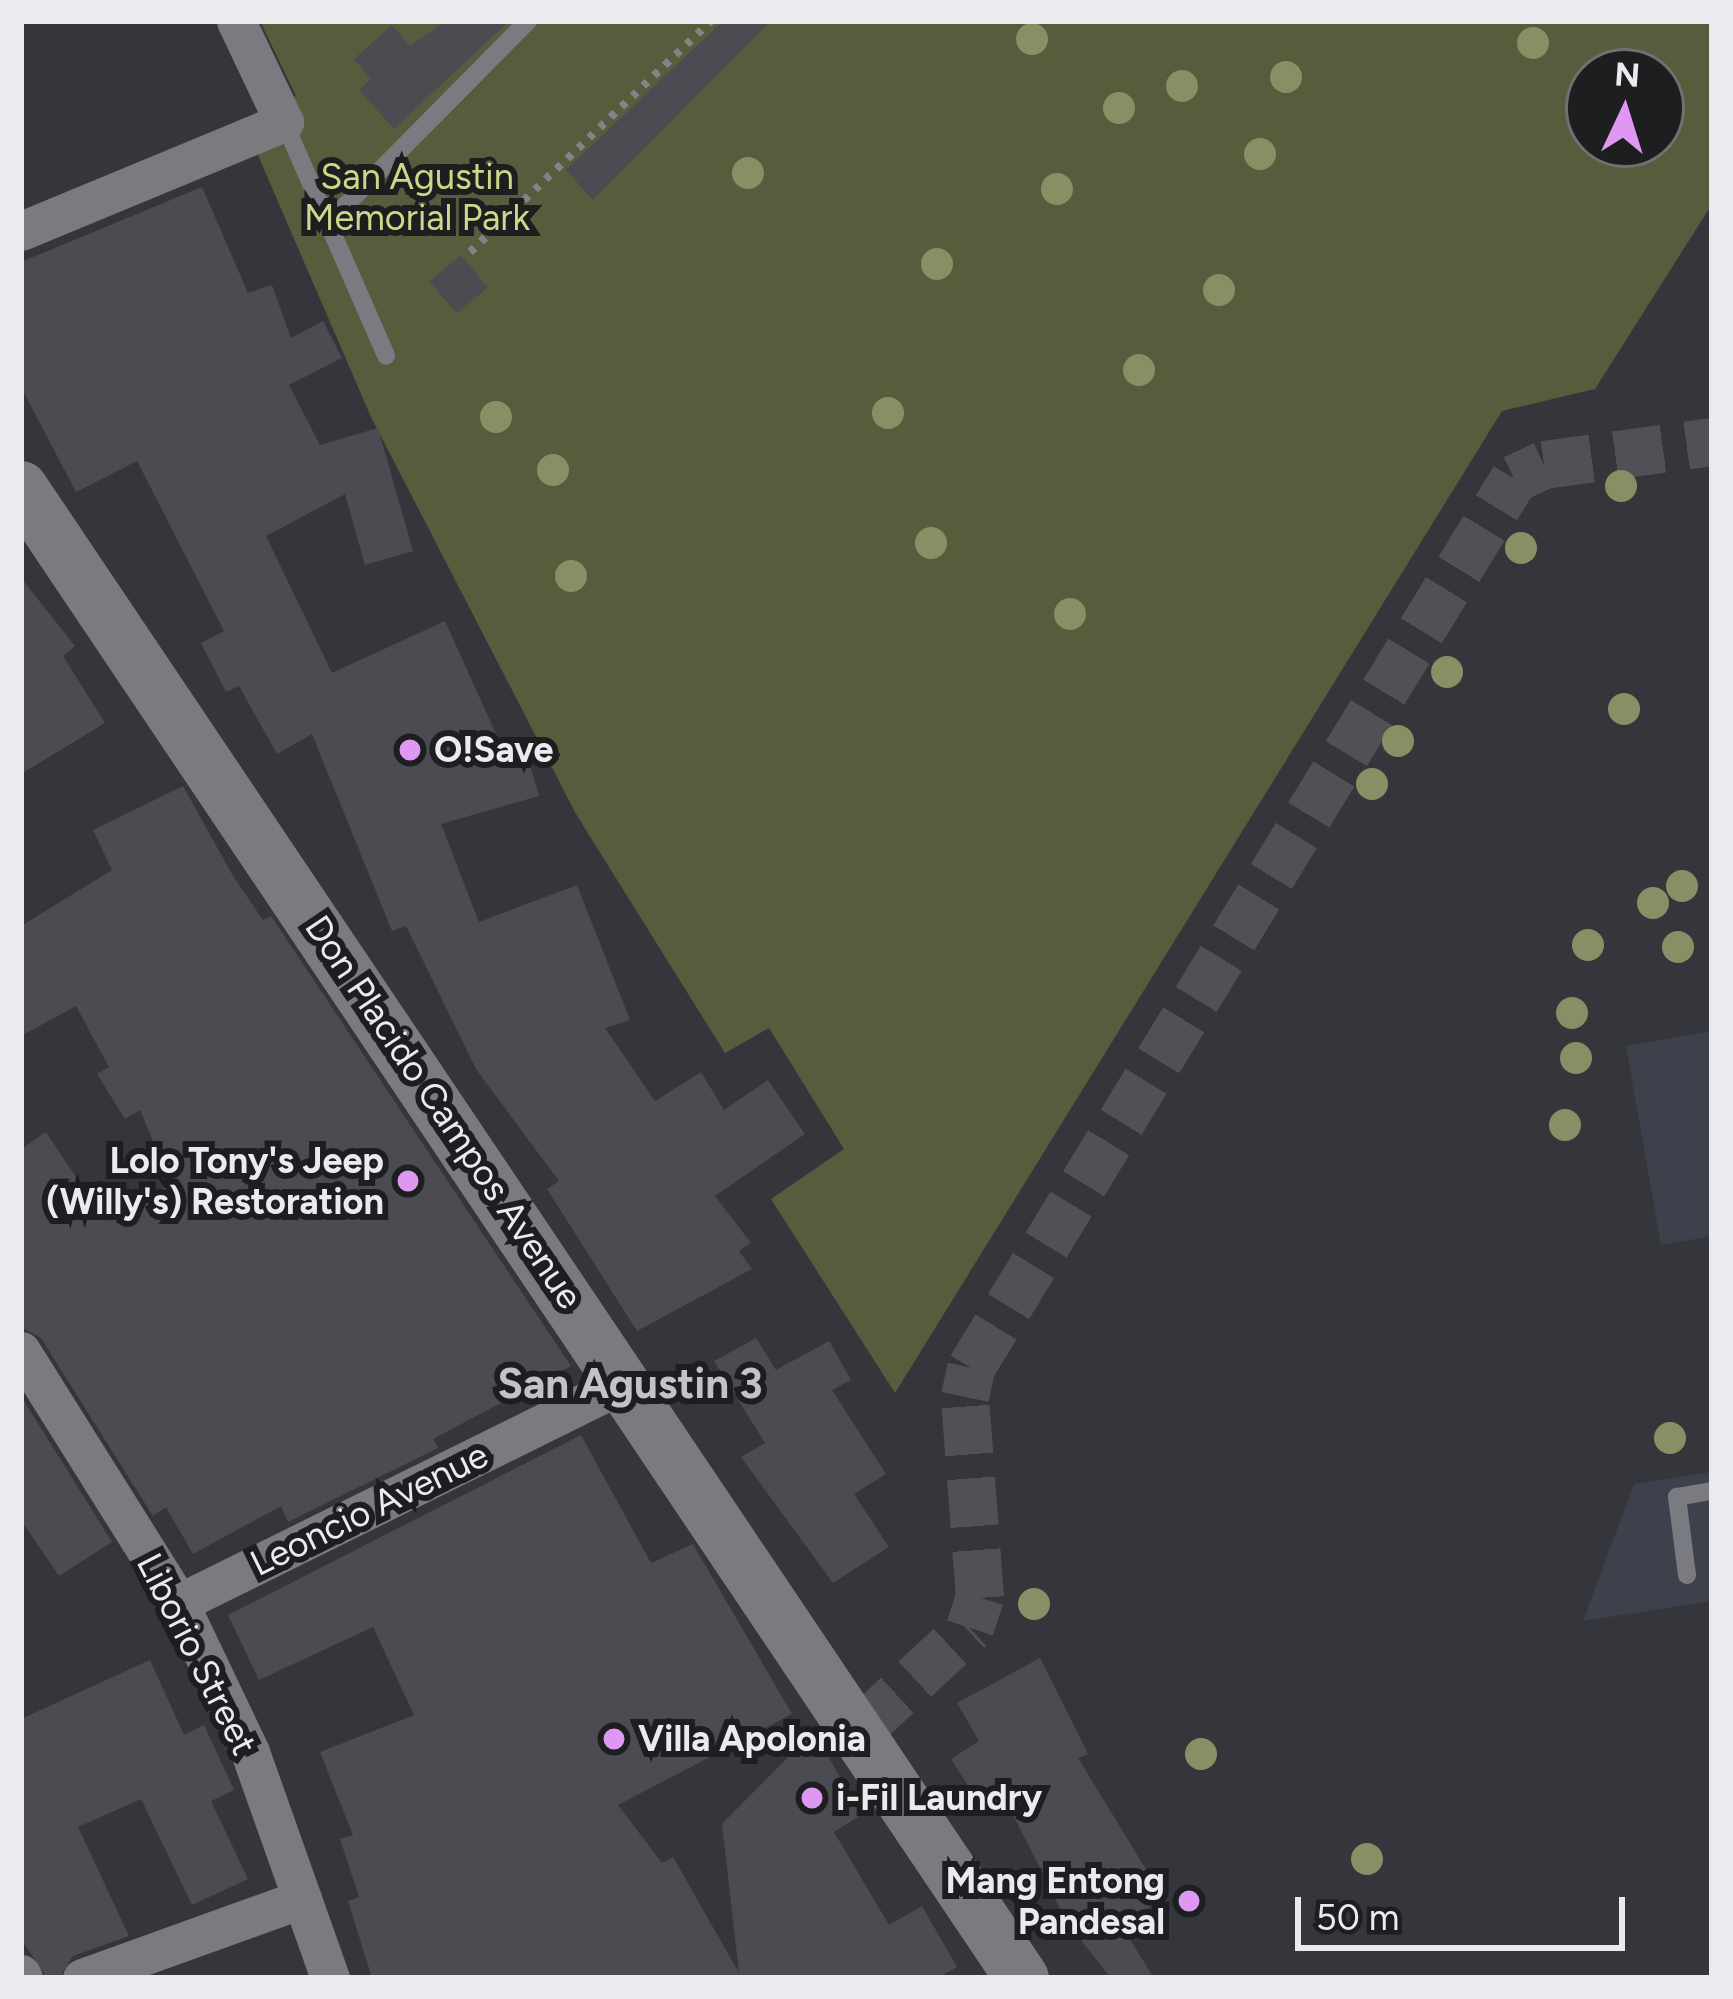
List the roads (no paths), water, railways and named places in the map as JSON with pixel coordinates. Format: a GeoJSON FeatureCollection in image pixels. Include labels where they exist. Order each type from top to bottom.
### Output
{"type":"FeatureCollection","features":[{"type":"Feature","properties":{"kind":"main road","name":"Don Placido Campos Avenue"},"geometry":{"type":"LineString","coordinates":[[21,488],[1022,1978]]}},
{"type":"Feature","properties":{"kind":"street"},"geometry":{"type":"LineString","coordinates":[[21,231],[280,114],[236,21]]}},
{"type":"Feature","properties":{"kind":"street","name":"Liborio Street"},"geometry":{"type":"LineString","coordinates":[[21,1351],[178,1603],[250,1752],[330,1978]]}},
{"type":"Feature","properties":{"kind":"street","name":"Leoncio Avenue"},"geometry":{"type":"LineString","coordinates":[[178,1603],[625,1384]]}},
{"type":"Feature","properties":{"kind":"street"},"geometry":{"type":"LineString","coordinates":[[82,1978],[302,1899]]}},
{"type":"Feature","properties":{"kind":"lane"},"geometry":{"type":"LineString","coordinates":[[328,223],[528,21]]}},
{"type":"Feature","properties":{"kind":"lane"},"geometry":{"type":"LineString","coordinates":[[280,114],[386,356]]}},
{"type":"Feature","properties":{"kind":"lane"},"geometry":{"type":"LineString","coordinates":[[1687,1576],[1677,1496],[1712,1491]]}},
{"type":"Feature","properties":{"kind":"tunnel"},"geometry":{"type":"LineString","coordinates":[[862,1728],[970,1628],[980,1598],[965,1397],[971,1368],[1514,479],[1544,465],[1712,442]]}},
{"type":"Feature","properties":{"kind":"place","name":"O!Save"},"geometry":{"type":"Point","coordinates":[410,750]}},
{"type":"Feature","properties":{"kind":"place","name":"Lolo Tony's Jeep (Willy's) Restoration"},"geometry":{"type":"Point","coordinates":[408,1181]}},
{"type":"Feature","properties":{"kind":"place","name":"Villa Apolonia"},"geometry":{"type":"Point","coordinates":[614,1739]}},
{"type":"Feature","properties":{"kind":"place","name":"i-Fil Laundry"},"geometry":{"type":"Point","coordinates":[812,1798]}},
{"type":"Feature","properties":{"kind":"place","name":"Mang Entong Pandesal"},"geometry":{"type":"Point","coordinates":[1189,1901]}},
{"type":"Feature","properties":{"kind":"district","name":"San Agustin 3"},"geometry":{"type":"Point","coordinates":[630,1384]}},
{"type":"Feature","properties":{"kind":"park label","name":"San Agustin Memorial Park"},"geometry":{"type":"Point","coordinates":[417,196]}}]}
